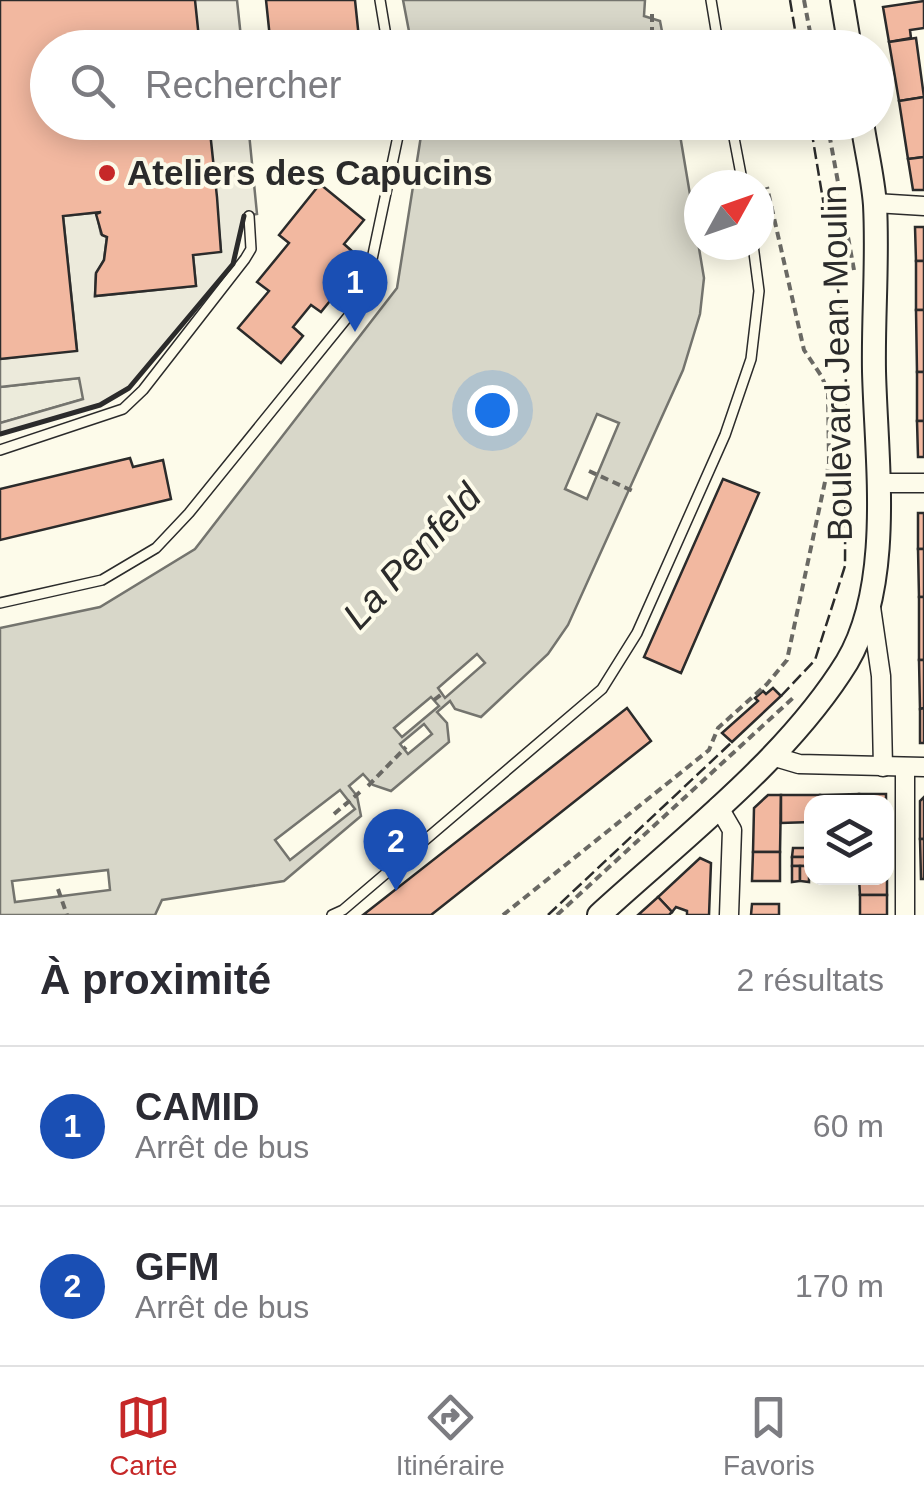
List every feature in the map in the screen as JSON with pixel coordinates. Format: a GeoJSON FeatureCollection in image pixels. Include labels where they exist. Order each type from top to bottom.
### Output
{"type":"FeatureCollection","features":[{"type":"Feature","properties":{"kind":"street"},"geometry":{"type":"LineString","coordinates":[[842,0],[847,30]]}},
{"type":"Feature","properties":{"kind":"street","name":"Boulevard Jean Moulin"},"geometry":{"type":"LineString","coordinates":[[865,140],[874,203],[878,482],[870,602],[881,676],[882,767]]}},
{"type":"Feature","properties":{"kind":"street"},"geometry":{"type":"LineString","coordinates":[[874,203],[924,206]]}},
{"type":"Feature","properties":{"kind":"street"},"geometry":{"type":"LineString","coordinates":[[878,482],[924,483]]}},
{"type":"Feature","properties":{"kind":"street","name":"Boulevard Jean Moulin"},"geometry":{"type":"LineString","coordinates":[[599,915],[772,756],[811,714],[848,660],[870,602]]}},
{"type":"Feature","properties":{"kind":"street"},"geometry":{"type":"LineString","coordinates":[[772,756],[800,764],[924,768]]}},
{"type":"Feature","properties":{"kind":"street"},"geometry":{"type":"LineString","coordinates":[[904,768],[905,915]]}},
{"type":"Feature","properties":{"kind":"street"},"geometry":{"type":"LineString","coordinates":[[718,806],[732,830],[729,915]]}},
{"type":"Feature","properties":{"kind":"lane"},"geometry":{"type":"LineString","coordinates":[[380,0],[385,30]]}},
{"type":"Feature","properties":{"kind":"lane"},"geometry":{"type":"LineString","coordinates":[[711,0],[715,30]]}},
{"type":"Feature","properties":{"kind":"lane"},"geometry":{"type":"LineString","coordinates":[[0,602],[102,580],[156,548],[189,513],[364,297],[397,140]]}},
{"type":"Feature","properties":{"kind":"lane"},"geometry":{"type":"LineString","coordinates":[[734,140],[740,170]]}},
{"type":"Feature","properties":{"kind":"lane"},"geometry":{"type":"LineString","coordinates":[[0,450],[123,409],[143,390],[245,260],[251,249],[248,216]]}},
{"type":"Feature","properties":{"kind":"lane"},"geometry":{"type":"LineString","coordinates":[[332,915],[343,910],[602,689],[645,616],[730,420],[753,343],[759,291],[755,260]]}},
{"type":"Feature","properties":{"kind":"path"},"geometry":{"type":"LineString","coordinates":[[804,0],[810,30]]}},
{"type":"Feature","properties":{"kind":"path"},"geometry":{"type":"LineString","coordinates":[[652,14],[652,30]]}},
{"type":"Feature","properties":{"kind":"path"},"geometry":{"type":"LineString","coordinates":[[831,140],[854,274]]}},
{"type":"Feature","properties":{"kind":"path"},"geometry":{"type":"LineString","coordinates":[[503,915],[709,750],[718,728],[746,708],[787,660],[829,463],[828,392],[804,350],[774,214]]}},
{"type":"Feature","properties":{"kind":"path"},"geometry":{"type":"LineString","coordinates":[[589,471],[635,492]]}},
{"type":"Feature","properties":{"kind":"path"},"geometry":{"type":"LineString","coordinates":[[434,700],[442,694]]}},
{"type":"Feature","properties":{"kind":"path"},"geometry":{"type":"LineString","coordinates":[[557,915],[796,695]]}},
{"type":"Feature","properties":{"kind":"path"},"geometry":{"type":"LineString","coordinates":[[756,719],[764,726]]}},
{"type":"Feature","properties":{"kind":"path"},"geometry":{"type":"LineString","coordinates":[[368,786],[406,747]]}},
{"type":"Feature","properties":{"kind":"path"},"geometry":{"type":"LineString","coordinates":[[334,814],[360,792]]}},
{"type":"Feature","properties":{"kind":"path"},"geometry":{"type":"LineString","coordinates":[[58,889],[67,915]]}},
{"type":"Feature","properties":{"kind":"shaded area"},"geometry":{"type":"Polygon","coordinates":[[[0,0],[237,0],[240,30],[30,30],[30,140],[250,140],[257,214],[244,216],[233,264],[129,388],[100,405],[0,434],[0,423],[83,399],[79,378],[0,387],[0,359],[77,350],[63,216],[101,212],[97,215],[101,234],[107,237],[104,260],[96,274],[95,296],[196,286],[193,255],[221,251],[211,149],[0,171],[0,0]]]}},
{"type":"Feature","properties":{"kind":"shaded area"},"geometry":{"type":"Polygon","coordinates":[[[80,378],[84,399],[0,423],[0,387],[80,378]]]}},
{"type":"Feature","properties":{"kind":"water"},"geometry":{"type":"Polygon","coordinates":[[[403,0],[645,0],[644,16],[660,21],[662,30],[409,30],[403,0]]]}},
{"type":"Feature","properties":{"kind":"water","name":"La Penfeld"},"geometry":{"type":"Polygon","coordinates":[[[420,140],[681,140],[686,170],[684,260],[701,260],[704,278],[700,314],[683,370],[568,625],[548,654],[481,717],[455,709],[450,701],[437,712],[447,723],[449,742],[391,791],[373,785],[363,774],[349,786],[357,796],[361,816],[284,881],[162,900],[155,915],[0,915],[0,628],[100,607],[195,549],[397,288],[420,140]]]}},
{"type":"Feature","properties":{"kind":"pier"},"geometry":{"type":"Polygon","coordinates":[[[597,414],[619,423],[587,499],[565,489],[597,414]]]}},
{"type":"Feature","properties":{"kind":"pier"},"geometry":{"type":"Polygon","coordinates":[[[477,654],[485,663],[445,698],[438,688],[477,654]]]}},
{"type":"Feature","properties":{"kind":"pier"},"geometry":{"type":"Polygon","coordinates":[[[431,697],[439,706],[402,737],[394,728],[431,697]]]}},
{"type":"Feature","properties":{"kind":"pier"},"geometry":{"type":"Polygon","coordinates":[[[424,724],[432,734],[408,754],[400,744],[424,724]]]}},
{"type":"Feature","properties":{"kind":"pier"},"geometry":{"type":"Polygon","coordinates":[[[340,790],[355,809],[290,860],[275,840],[340,790]]]}},
{"type":"Feature","properties":{"kind":"pier"},"geometry":{"type":"Polygon","coordinates":[[[108,870],[110,890],[15,902],[12,881],[108,870]]]}},
{"type":"Feature","properties":{"kind":"building","name":"Ateliers des Capucins"},"geometry":{"type":"Polygon","coordinates":[[[0,0],[195,0],[198,30],[30,30],[30,140],[211,140],[221,252],[193,255],[196,286],[95,296],[96,273],[104,260],[107,237],[102,235],[96,214],[101,212],[63,216],[77,351],[0,359],[0,0]]]}},
{"type":"Feature","properties":{"kind":"building"},"geometry":{"type":"Polygon","coordinates":[[[266,0],[355,0],[358,30],[269,30],[266,0]]]}},
{"type":"Feature","properties":{"kind":"building"},"geometry":{"type":"Polygon","coordinates":[[[924,1],[924,28],[910,30],[911,38],[894,41],[894,30],[887,30],[883,7],[924,1]]]}},
{"type":"Feature","properties":{"kind":"building"},"geometry":{"type":"Polygon","coordinates":[[[916,38],[924,97],[899,101],[894,41],[916,38]]]}},
{"type":"Feature","properties":{"kind":"building"},"geometry":{"type":"Polygon","coordinates":[[[924,97],[924,157],[908,159],[899,101],[924,97]]]}},
{"type":"Feature","properties":{"kind":"building"},"geometry":{"type":"Polygon","coordinates":[[[924,157],[924,190],[913,190],[908,159],[924,157]]]}},
{"type":"Feature","properties":{"kind":"building"},"geometry":{"type":"Polygon","coordinates":[[[320,184],[364,220],[344,244],[353,252],[332,278],[342,286],[321,312],[311,305],[293,327],[303,336],[281,363],[238,328],[269,291],[257,282],[289,243],[279,235],[320,184]]]}},
{"type":"Feature","properties":{"kind":"building"},"geometry":{"type":"Polygon","coordinates":[[[915,227],[924,227],[924,261],[916,261],[915,227]]]}},
{"type":"Feature","properties":{"kind":"building"},"geometry":{"type":"Polygon","coordinates":[[[916,261],[924,261],[924,310],[916,310],[916,261]]]}},
{"type":"Feature","properties":{"kind":"building"},"geometry":{"type":"Polygon","coordinates":[[[916,310],[924,310],[924,372],[917,372],[916,310]]]}},
{"type":"Feature","properties":{"kind":"building"},"geometry":{"type":"Polygon","coordinates":[[[917,372],[924,372],[924,421],[917,421],[917,372]]]}},
{"type":"Feature","properties":{"kind":"building"},"geometry":{"type":"Polygon","coordinates":[[[917,421],[924,421],[924,457],[918,457],[917,421]]]}},
{"type":"Feature","properties":{"kind":"building"},"geometry":{"type":"Polygon","coordinates":[[[130,458],[133,467],[163,460],[171,499],[0,540],[0,489],[130,458]]]}},
{"type":"Feature","properties":{"kind":"building"},"geometry":{"type":"Polygon","coordinates":[[[723,479],[759,493],[681,673],[644,657],[723,479]]]}},
{"type":"Feature","properties":{"kind":"building"},"geometry":{"type":"Polygon","coordinates":[[[918,513],[924,513],[924,549],[918,549],[918,513]]]}},
{"type":"Feature","properties":{"kind":"building"},"geometry":{"type":"Polygon","coordinates":[[[918,549],[924,549],[924,597],[919,597],[918,549]]]}},
{"type":"Feature","properties":{"kind":"building"},"geometry":{"type":"Polygon","coordinates":[[[919,597],[924,597],[924,660],[919,660],[919,597]]]}},
{"type":"Feature","properties":{"kind":"building"},"geometry":{"type":"Polygon","coordinates":[[[919,660],[924,660],[924,708],[920,709],[919,660]]]}},
{"type":"Feature","properties":{"kind":"building"},"geometry":{"type":"Polygon","coordinates":[[[773,688],[781,696],[732,742],[722,733],[758,701],[755,698],[773,688]]]}},
{"type":"Feature","properties":{"kind":"building"},"geometry":{"type":"Polygon","coordinates":[[[627,708],[651,741],[431,915],[363,915],[627,708]]]}},
{"type":"Feature","properties":{"kind":"building"},"geometry":{"type":"Polygon","coordinates":[[[924,708],[924,743],[920,743],[920,709],[924,708]]]}},
{"type":"Feature","properties":{"kind":"building"},"geometry":{"type":"Polygon","coordinates":[[[768,795],[781,795],[780,852],[753,852],[754,808],[768,795]]]}},
{"type":"Feature","properties":{"kind":"building"},"geometry":{"type":"Polygon","coordinates":[[[781,795],[804,795],[804,822],[781,823],[781,795]]]}},
{"type":"Feature","properties":{"kind":"building"},"geometry":{"type":"Polygon","coordinates":[[[924,797],[924,839],[920,839],[920,801],[924,797]]]}},
{"type":"Feature","properties":{"kind":"building"},"geometry":{"type":"Polygon","coordinates":[[[920,839],[924,839],[924,879],[921,879],[920,839]]]}},
{"type":"Feature","properties":{"kind":"building"},"geometry":{"type":"Polygon","coordinates":[[[793,848],[804,848],[804,857],[792,857],[793,848]]]}},
{"type":"Feature","properties":{"kind":"building"},"geometry":{"type":"Polygon","coordinates":[[[753,852],[780,852],[780,881],[752,881],[753,852]]]}},
{"type":"Feature","properties":{"kind":"building"},"geometry":{"type":"Polygon","coordinates":[[[792,857],[804,857],[804,866],[792,866],[792,857]]]}},
{"type":"Feature","properties":{"kind":"building"},"geometry":{"type":"Polygon","coordinates":[[[700,858],[711,863],[709,915],[687,915],[687,911],[676,907],[672,912],[658,897],[700,858]]]}},
{"type":"Feature","properties":{"kind":"building"},"geometry":{"type":"Polygon","coordinates":[[[792,866],[800,866],[800,881],[792,882],[792,866]]]}},
{"type":"Feature","properties":{"kind":"building"},"geometry":{"type":"Polygon","coordinates":[[[859,885],[887,885],[887,895],[860,895],[859,885]]]}},
{"type":"Feature","properties":{"kind":"building"},"geometry":{"type":"Polygon","coordinates":[[[860,895],[887,895],[887,915],[860,915],[860,895]]]}},
{"type":"Feature","properties":{"kind":"building"},"geometry":{"type":"Polygon","coordinates":[[[658,897],[672,912],[669,915],[638,915],[658,897]]]}},
{"type":"Feature","properties":{"kind":"building"},"geometry":{"type":"Polygon","coordinates":[[[752,904],[779,904],[779,915],[751,915],[752,904]]]}},
{"type":"Feature","properties":{"kind":"fence"},"geometry":{"type":"LineString","coordinates":[[790,0],[795,30]]}},
{"type":"Feature","properties":{"kind":"fence"},"geometry":{"type":"LineString","coordinates":[[781,696],[815,660],[845,566],[846,352],[837,337],[843,320],[813,140]]}},
{"type":"Feature","properties":{"kind":"fence"},"geometry":{"type":"LineString","coordinates":[[548,915],[732,742]]}},
{"type":"Feature","properties":{"kind":"wall"},"geometry":{"type":"LineString","coordinates":[[0,434],[100,405],[129,388],[233,264],[244,216]]}},
{"type":"Feature","properties":{"kind":"place","name":"Ateliers des Capucins"},"geometry":{"type":"Point","coordinates":[107,173]}},
{"type":"Feature","properties":{"kind":"place","name":"CAMID"},"geometry":{"type":"Point","coordinates":[355,332]}},
{"type":"Feature","properties":{"kind":"place","name":"GFM"},"geometry":{"type":"Point","coordinates":[396,891]}}]}
